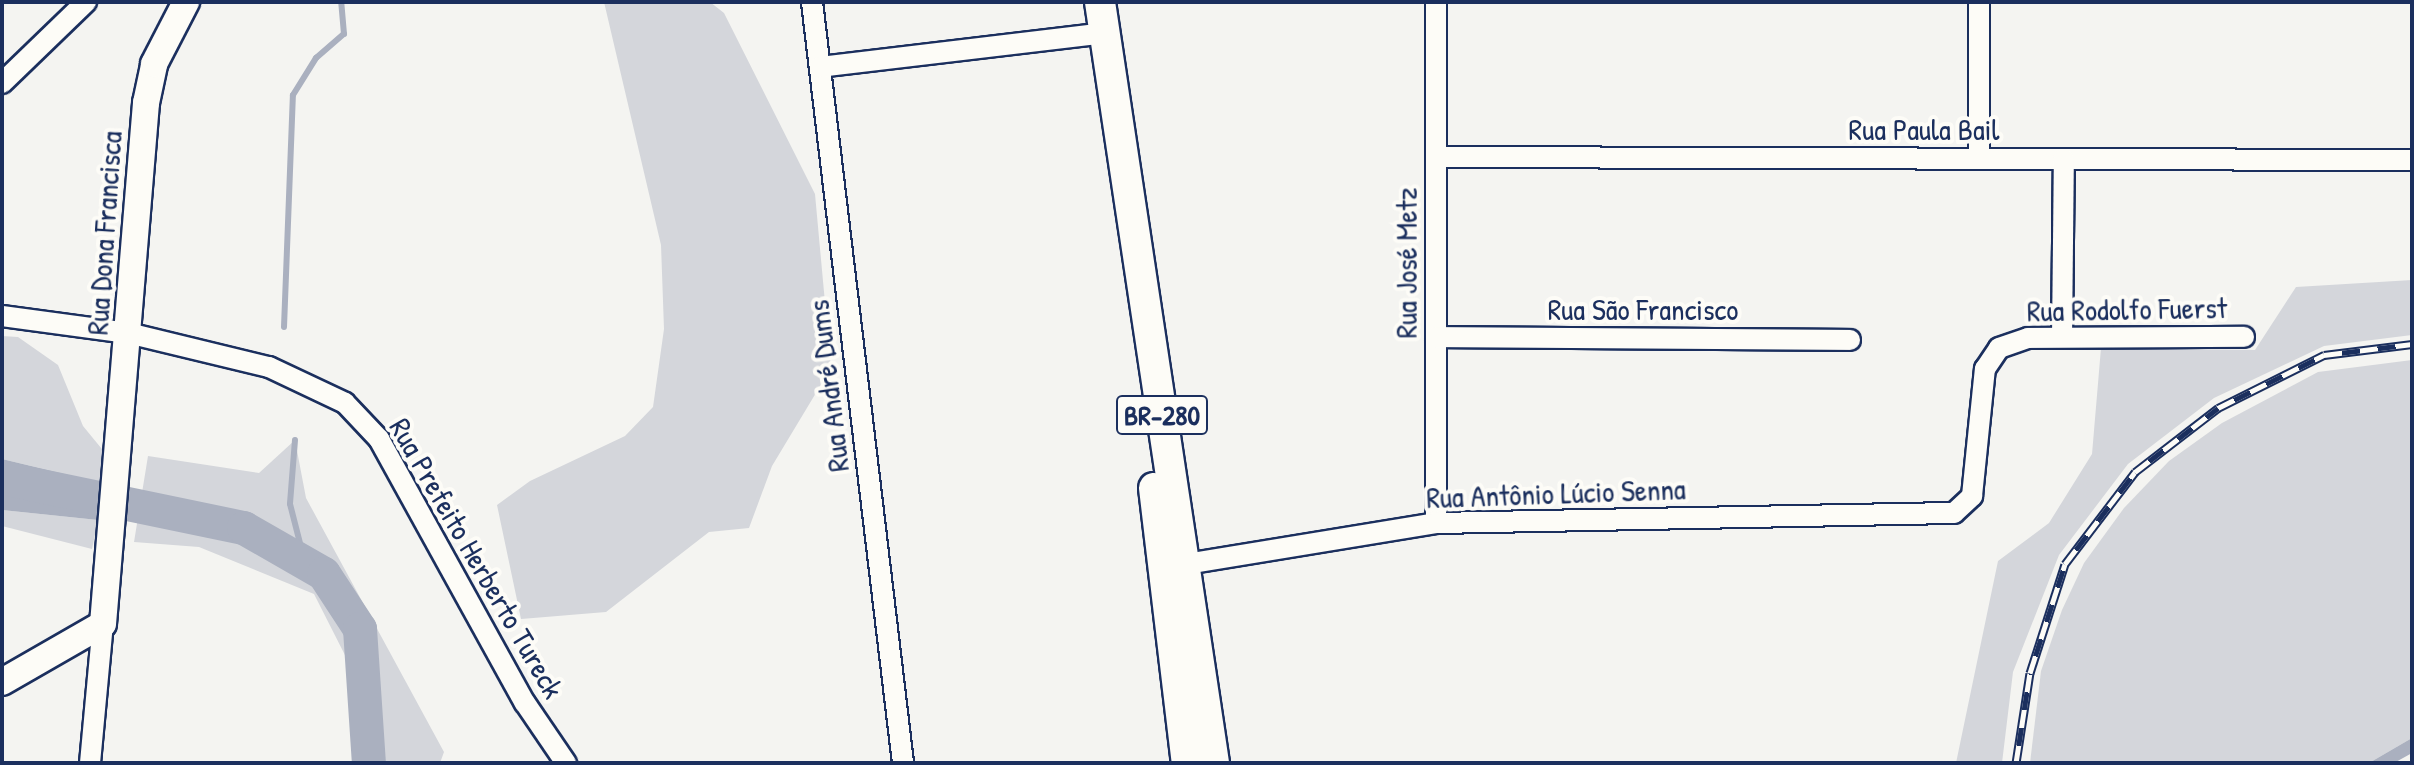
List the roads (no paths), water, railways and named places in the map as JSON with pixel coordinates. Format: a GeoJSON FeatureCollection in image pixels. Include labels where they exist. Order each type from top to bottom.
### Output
{"type":"FeatureCollection","features":[{"type":"Feature","properties":{"kind":"highway","name":"BR-280"},"geometry":{"type":"LineString","coordinates":[[1100,2],[1174,566],[1187,763]]}},
{"type":"Feature","properties":{"kind":"highway","name":"BR-280"},"geometry":{"type":"LineString","coordinates":[[1174,566],[1214,763]]}},
{"type":"Feature","properties":{"kind":"main road","name":"Rua Dona Francisca"},"geometry":{"type":"LineString","coordinates":[[103,624],[149,82],[186,2]]}},
{"type":"Feature","properties":{"kind":"main road"},"geometry":{"type":"LineString","coordinates":[[2,682],[103,624]]}},
{"type":"Feature","properties":{"kind":"street"},"geometry":{"type":"LineString","coordinates":[[2,83],[86,2]]}},
{"type":"Feature","properties":{"kind":"street","name":"Rua André Dums"},"geometry":{"type":"LineString","coordinates":[[812,2],[903,763]]}},
{"type":"Feature","properties":{"kind":"street","name":"Rua José Metz"},"geometry":{"type":"LineString","coordinates":[[1436,2],[1436,523]]}},
{"type":"Feature","properties":{"kind":"street"},"geometry":{"type":"LineString","coordinates":[[1979,2],[1979,159]]}},
{"type":"Feature","properties":{"kind":"street"},"geometry":{"type":"LineString","coordinates":[[820,67],[1104,33]]}},
{"type":"Feature","properties":{"kind":"street","name":"Rua Paula Bail"},"geometry":{"type":"LineString","coordinates":[[1436,157],[2412,160]]}},
{"type":"Feature","properties":{"kind":"street"},"geometry":{"type":"LineString","coordinates":[[2062,337],[2064,159]]}},
{"type":"Feature","properties":{"kind":"street","name":"Rua Prefeito Herberto Tureck"},"geometry":{"type":"LineString","coordinates":[[2,316],[128,333],[299,376],[365,421],[566,763]]}},
{"type":"Feature","properties":{"kind":"street","name":"Rua São Francisco"},"geometry":{"type":"LineString","coordinates":[[1436,337],[1850,340]]}},
{"type":"Feature","properties":{"kind":"street","name":"Rua Rodolfo Fuerst"},"geometry":{"type":"LineString","coordinates":[[1954,513],[1972,496],[1990,358],[2013,341],[2062,337],[2244,337]]}},
{"type":"Feature","properties":{"kind":"street","name":"Rua Antônio Lúcio Senna"},"geometry":{"type":"LineString","coordinates":[[1174,566],[1436,523],[1954,513]]}},
{"type":"Feature","properties":{"kind":"street"},"geometry":{"type":"LineString","coordinates":[[90,763],[103,624]]}},
{"type":"Feature","properties":{"kind":"water"},"geometry":{"type":"Polygon","coordinates":[[[2,459],[106,484],[98,520],[2,510],[2,459]]]}},
{"type":"Feature","properties":{"kind":"water"},"geometry":{"type":"Polygon","coordinates":[[[2412,738],[2412,753],[2394,763],[2369,763],[2412,738]]]}},
{"type":"Feature","properties":{"kind":"waterway"},"geometry":{"type":"LineString","coordinates":[[284,327],[293,95],[316,58],[344,34],[341,2]]}},
{"type":"Feature","properties":{"kind":"waterway"},"geometry":{"type":"LineString","coordinates":[[295,440],[290,504],[305,563]]}},
{"type":"Feature","properties":{"kind":"waterway"},"geometry":{"type":"LineString","coordinates":[[2,478],[244,528],[324,574],[360,629],[369,763]]}},
{"type":"Feature","properties":{"kind":"railway"},"geometry":{"type":"LineString","coordinates":[[2016,763],[2030,673],[2065,564],[2135,472],[2218,408],[2324,355],[2412,344]]}}]}
